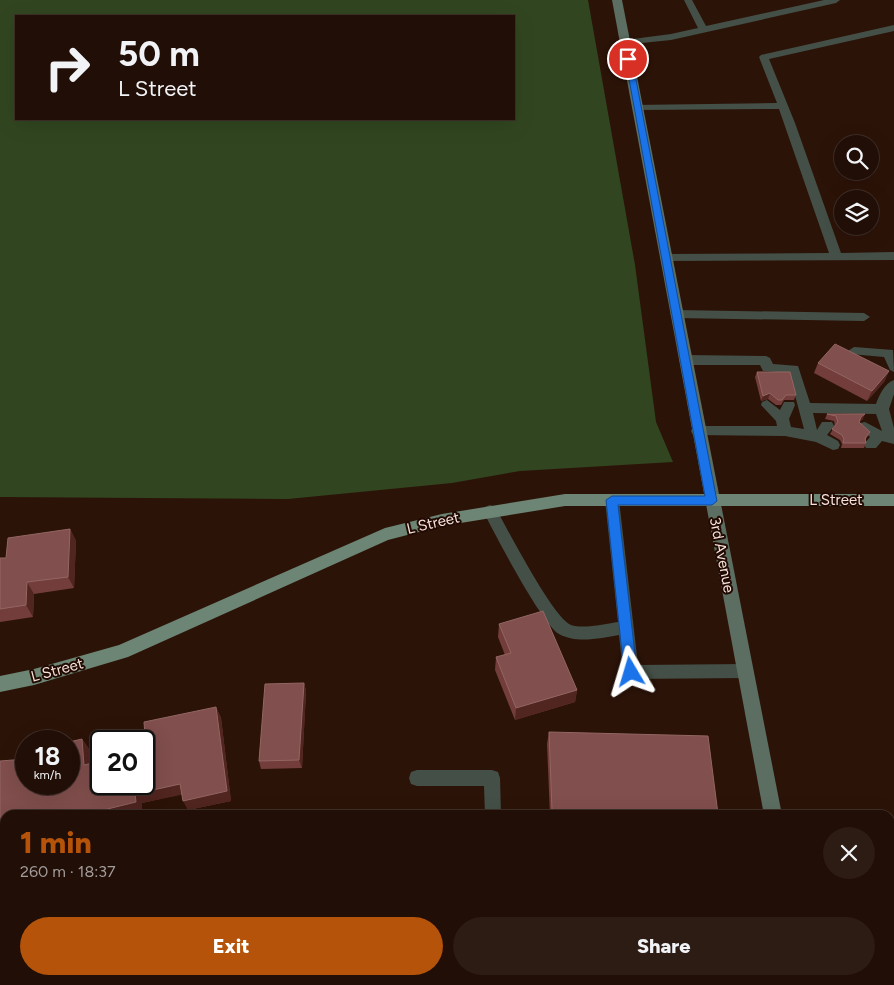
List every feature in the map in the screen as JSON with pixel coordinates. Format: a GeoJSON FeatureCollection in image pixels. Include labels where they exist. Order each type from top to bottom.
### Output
{"type":"FeatureCollection","features":[{"type":"Feature","properties":{"kind":"main road","name":"3rd Avenue"},"geometry":{"type":"LineString","coordinates":[[617,0],[771,810]]}},
{"type":"Feature","properties":{"kind":"main road","name":"L Street"},"geometry":{"type":"LineString","coordinates":[[0,684],[34,677],[122,652],[385,534],[442,520],[565,500],[894,500]]}},
{"type":"Feature","properties":{"kind":"lane"},"geometry":{"type":"LineString","coordinates":[[688,0],[703,29]]}},
{"type":"Feature","properties":{"kind":"lane"},"geometry":{"type":"LineString","coordinates":[[625,43],[671,37],[836,0]]}},
{"type":"Feature","properties":{"kind":"lane"},"geometry":{"type":"LineString","coordinates":[[836,256],[790,124],[764,57],[894,28]]}},
{"type":"Feature","properties":{"kind":"lane"},"geometry":{"type":"LineString","coordinates":[[638,107],[782,106]]}},
{"type":"Feature","properties":{"kind":"lane"},"geometry":{"type":"LineString","coordinates":[[666,258],[894,256]]}},
{"type":"Feature","properties":{"kind":"lane"},"geometry":{"type":"LineString","coordinates":[[676,314],[864,317]]}},
{"type":"Feature","properties":{"kind":"lane"},"geometry":{"type":"LineString","coordinates":[[854,351],[889,353],[894,367]]}},
{"type":"Feature","properties":{"kind":"lane"},"geometry":{"type":"LineString","coordinates":[[685,360],[766,361],[764,372]]}},
{"type":"Feature","properties":{"kind":"lane"},"geometry":{"type":"LineString","coordinates":[[764,372],[794,369],[805,408],[819,433],[833,444]]}},
{"type":"Feature","properties":{"kind":"lane"},"geometry":{"type":"LineString","coordinates":[[764,372],[781,377]]}},
{"type":"Feature","properties":{"kind":"lane"},"geometry":{"type":"LineString","coordinates":[[884,439],[882,399],[894,385]]}},
{"type":"Feature","properties":{"kind":"lane"},"geometry":{"type":"LineString","coordinates":[[767,405],[784,425]]}},
{"type":"Feature","properties":{"kind":"lane"},"geometry":{"type":"LineString","coordinates":[[784,425],[789,405]]}},
{"type":"Feature","properties":{"kind":"lane"},"geometry":{"type":"LineString","coordinates":[[805,408],[882,409]]}},
{"type":"Feature","properties":{"kind":"lane"},"geometry":{"type":"LineString","coordinates":[[698,431],[784,425],[819,433]]}},
{"type":"Feature","properties":{"kind":"lane"},"geometry":{"type":"LineString","coordinates":[[865,427],[884,439]]}},
{"type":"Feature","properties":{"kind":"lane"},"geometry":{"type":"LineString","coordinates":[[612,500],[631,672],[744,670]]}},
{"type":"Feature","properties":{"kind":"lane"},"geometry":{"type":"LineString","coordinates":[[490,511],[548,611],[564,629],[579,632],[626,627]]}},
{"type":"Feature","properties":{"kind":"lane"},"geometry":{"type":"LineString","coordinates":[[417,778],[492,778],[493,810]]}},
{"type":"Feature","properties":{"kind":"green space"},"geometry":{"type":"Polygon","coordinates":[[[0,0],[588,0],[635,265],[656,422],[673,462],[520,471],[452,483],[288,499],[0,497],[0,0]]]}},
{"type":"Feature","properties":{"kind":"building"},"geometry":{"type":"Polygon","coordinates":[[[835,344],[889,371],[872,391],[818,363],[835,344]]]}},
{"type":"Feature","properties":{"kind":"building"},"geometry":{"type":"Polygon","coordinates":[[[757,372],[790,372],[796,395],[786,395],[782,400],[778,400],[770,393],[763,396],[757,372]]]}},
{"type":"Feature","properties":{"kind":"building"},"geometry":{"type":"Polygon","coordinates":[[[827,414],[865,414],[859,422],[870,432],[865,438],[866,443],[843,443],[842,435],[832,429],[838,422],[836,416],[827,414]]]}},
{"type":"Feature","properties":{"kind":"building"},"geometry":{"type":"Polygon","coordinates":[[[70,529],[68,577],[27,582],[26,605],[0,609],[0,558],[6,558],[8,538],[70,529]]]}},
{"type":"Feature","properties":{"kind":"building"},"geometry":{"type":"Polygon","coordinates":[[[543,611],[577,690],[516,708],[496,657],[511,653],[499,624],[543,611]]]}},
{"type":"Feature","properties":{"kind":"building"},"geometry":{"type":"Polygon","coordinates":[[[304,683],[299,760],[259,761],[265,684],[304,683]]]}},
{"type":"Feature","properties":{"kind":"building"},"geometry":{"type":"Polygon","coordinates":[[[216,707],[227,791],[183,801],[180,784],[155,790],[155,730],[145,730],[144,722],[216,707]]]}},
{"type":"Feature","properties":{"kind":"building"},"geometry":{"type":"Polygon","coordinates":[[[549,732],[708,736],[717,810],[552,810],[549,732]]]}},
{"type":"Feature","properties":{"kind":"building"},"geometry":{"type":"Polygon","coordinates":[[[80,739],[82,739],[84,765],[90,764],[90,795],[135,795],[136,802],[103,810],[0,810],[0,761],[15,760],[15,795],[80,795],[80,739]]]}},
{"type":"Feature","properties":{"kind":"route"},"geometry":{"type":"LineString","coordinates":[[628,59],[712,501],[612,500],[631,672]]}}]}
